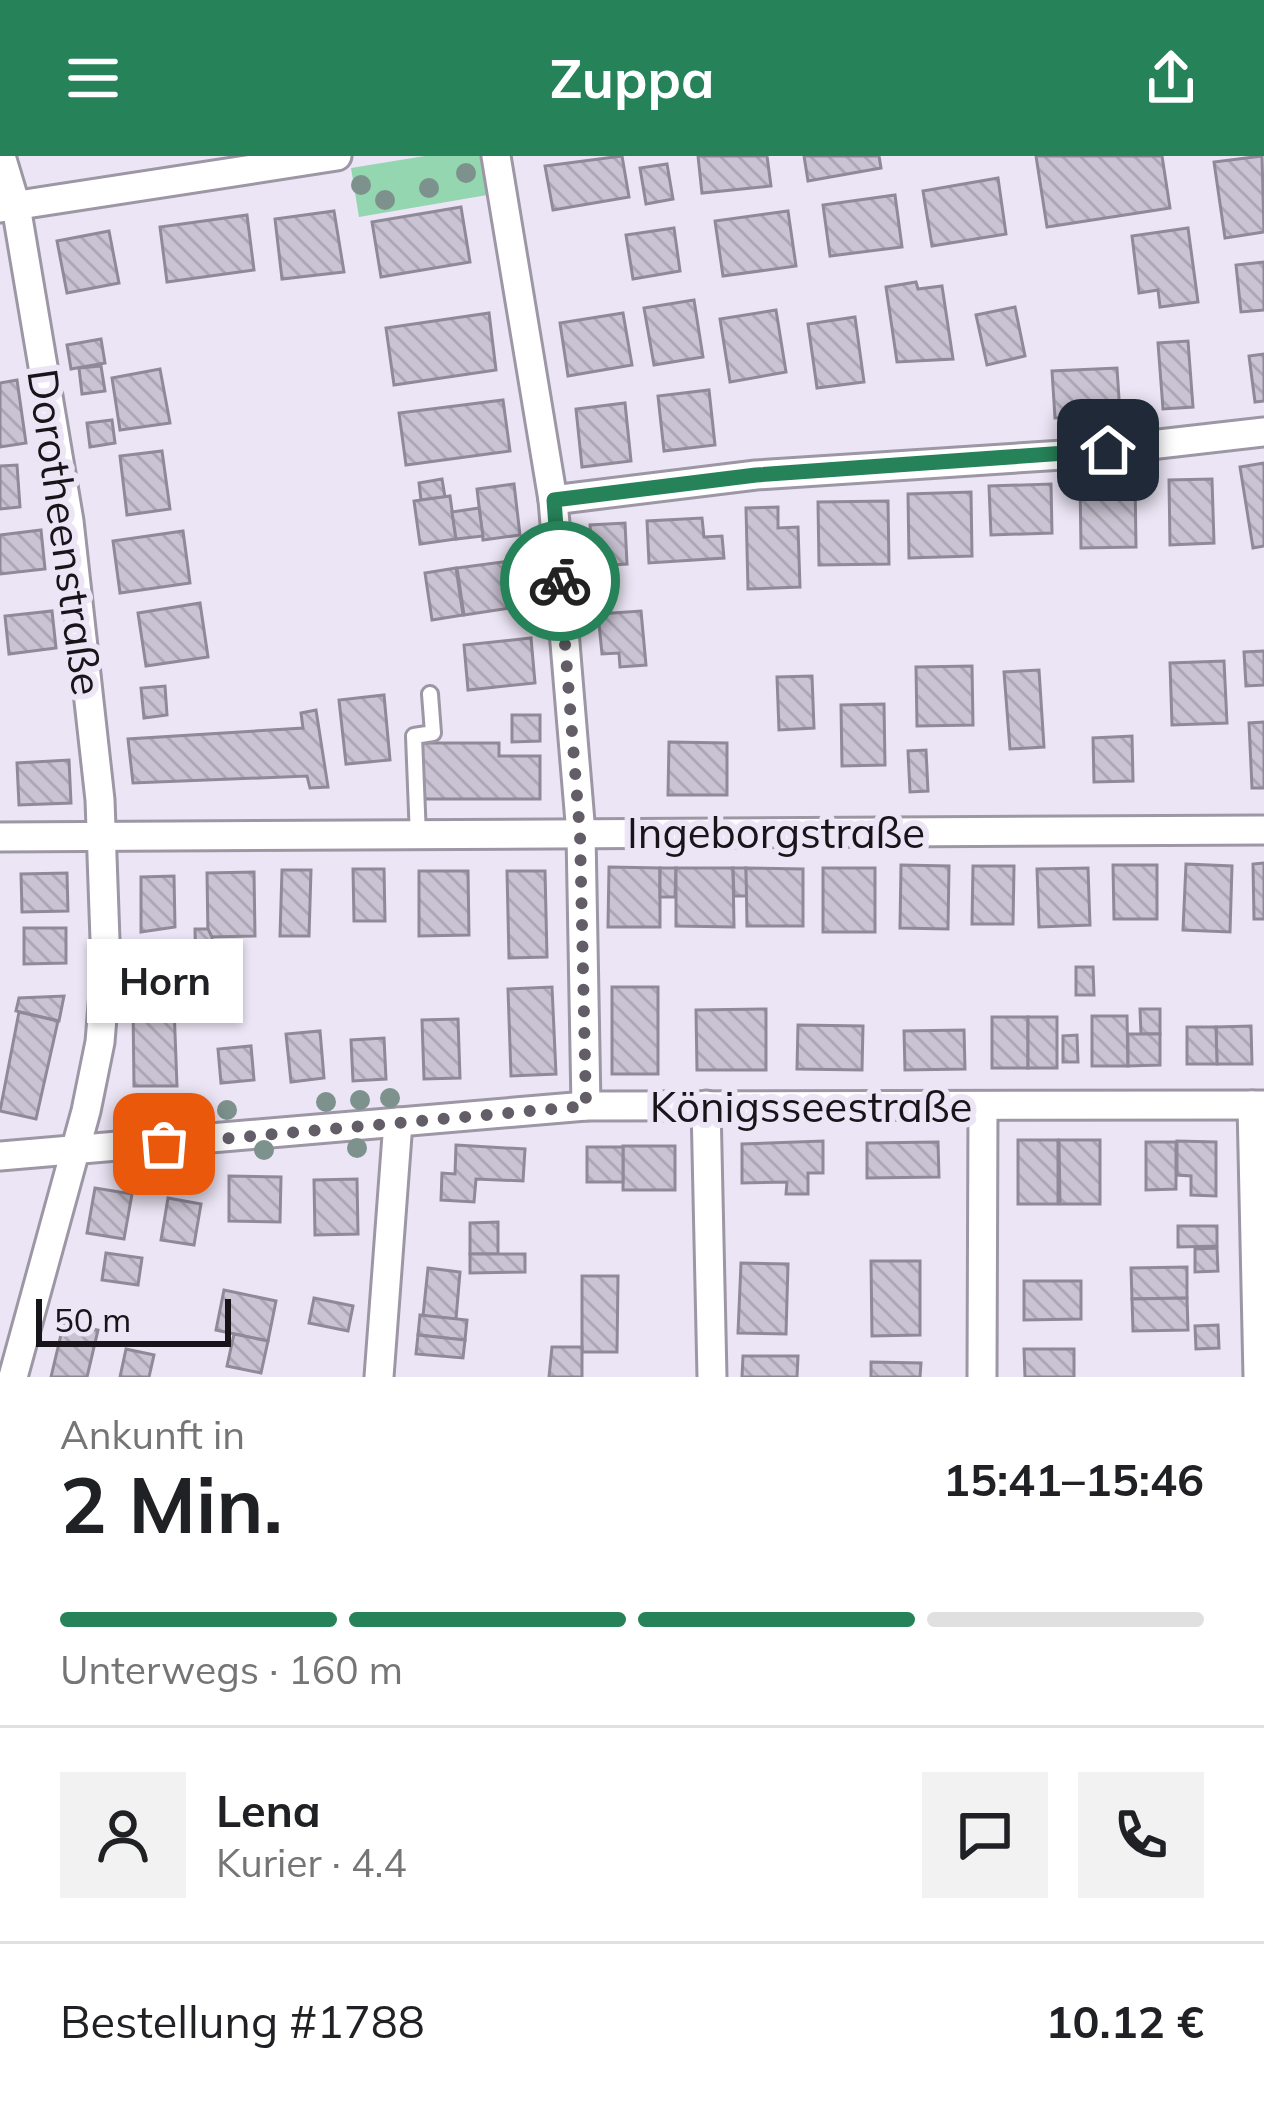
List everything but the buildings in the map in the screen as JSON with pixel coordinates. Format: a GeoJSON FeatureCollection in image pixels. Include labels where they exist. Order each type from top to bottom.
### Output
{"type":"FeatureCollection","features":[{"type":"Feature","properties":{"kind":"street","name":"Dorotheenstraße"},"geometry":{"type":"LineString","coordinates":[[1,156],[69,521],[100,839],[103,1005],[95,1065],[13,1377]]}},
{"type":"Feature","properties":{"kind":"street"},"geometry":{"type":"LineString","coordinates":[[8,207],[337,156]]}},
{"type":"Feature","properties":{"kind":"street"},"geometry":{"type":"LineString","coordinates":[[496,156],[554,500],[580,834],[586,1106]]}},
{"type":"Feature","properties":{"kind":"street"},"geometry":{"type":"LineString","coordinates":[[554,500],[756,475],[1063,455],[1264,431]]}},
{"type":"Feature","properties":{"kind":"street","name":"Ingeborgstraße"},"geometry":{"type":"LineString","coordinates":[[0,837],[1264,830]]}},
{"type":"Feature","properties":{"kind":"street"},"geometry":{"type":"LineString","coordinates":[[706,1105],[712,1377]]}},
{"type":"Feature","properties":{"kind":"street"},"geometry":{"type":"LineString","coordinates":[[1258,1105],[1258,1377]]}},
{"type":"Feature","properties":{"kind":"street","name":"Königsseestraße"},"geometry":{"type":"LineString","coordinates":[[0,1156],[586,1106],[1258,1105]]}},
{"type":"Feature","properties":{"kind":"street"},"geometry":{"type":"LineString","coordinates":[[982,1377],[983,1108]]}},
{"type":"Feature","properties":{"kind":"street"},"geometry":{"type":"LineString","coordinates":[[379,1377],[398,1122]]}},
{"type":"Feature","properties":{"kind":"lane"},"geometry":{"type":"LineString","coordinates":[[418,837],[414,736],[433,734],[430,694]]}},
{"type":"Feature","properties":{"kind":"green space"},"geometry":{"type":"Polygon","coordinates":[[[425,156],[486,156],[493,194],[359,217],[351,168],[425,156]]]}},
{"type":"Feature","properties":{"kind":"way so far"},"geometry":{"type":"LineString","coordinates":[[164,1144],[586,1106],[580,834],[560,581]]}},
{"type":"Feature","properties":{"kind":"place","name":"Horn"},"geometry":{"type":"Point","coordinates":[164,1144]}},
{"type":"Feature","properties":{"kind":"route"},"geometry":{"type":"LineString","coordinates":[[560,581],[554,500],[756,475],[1108,450]]}}]}
